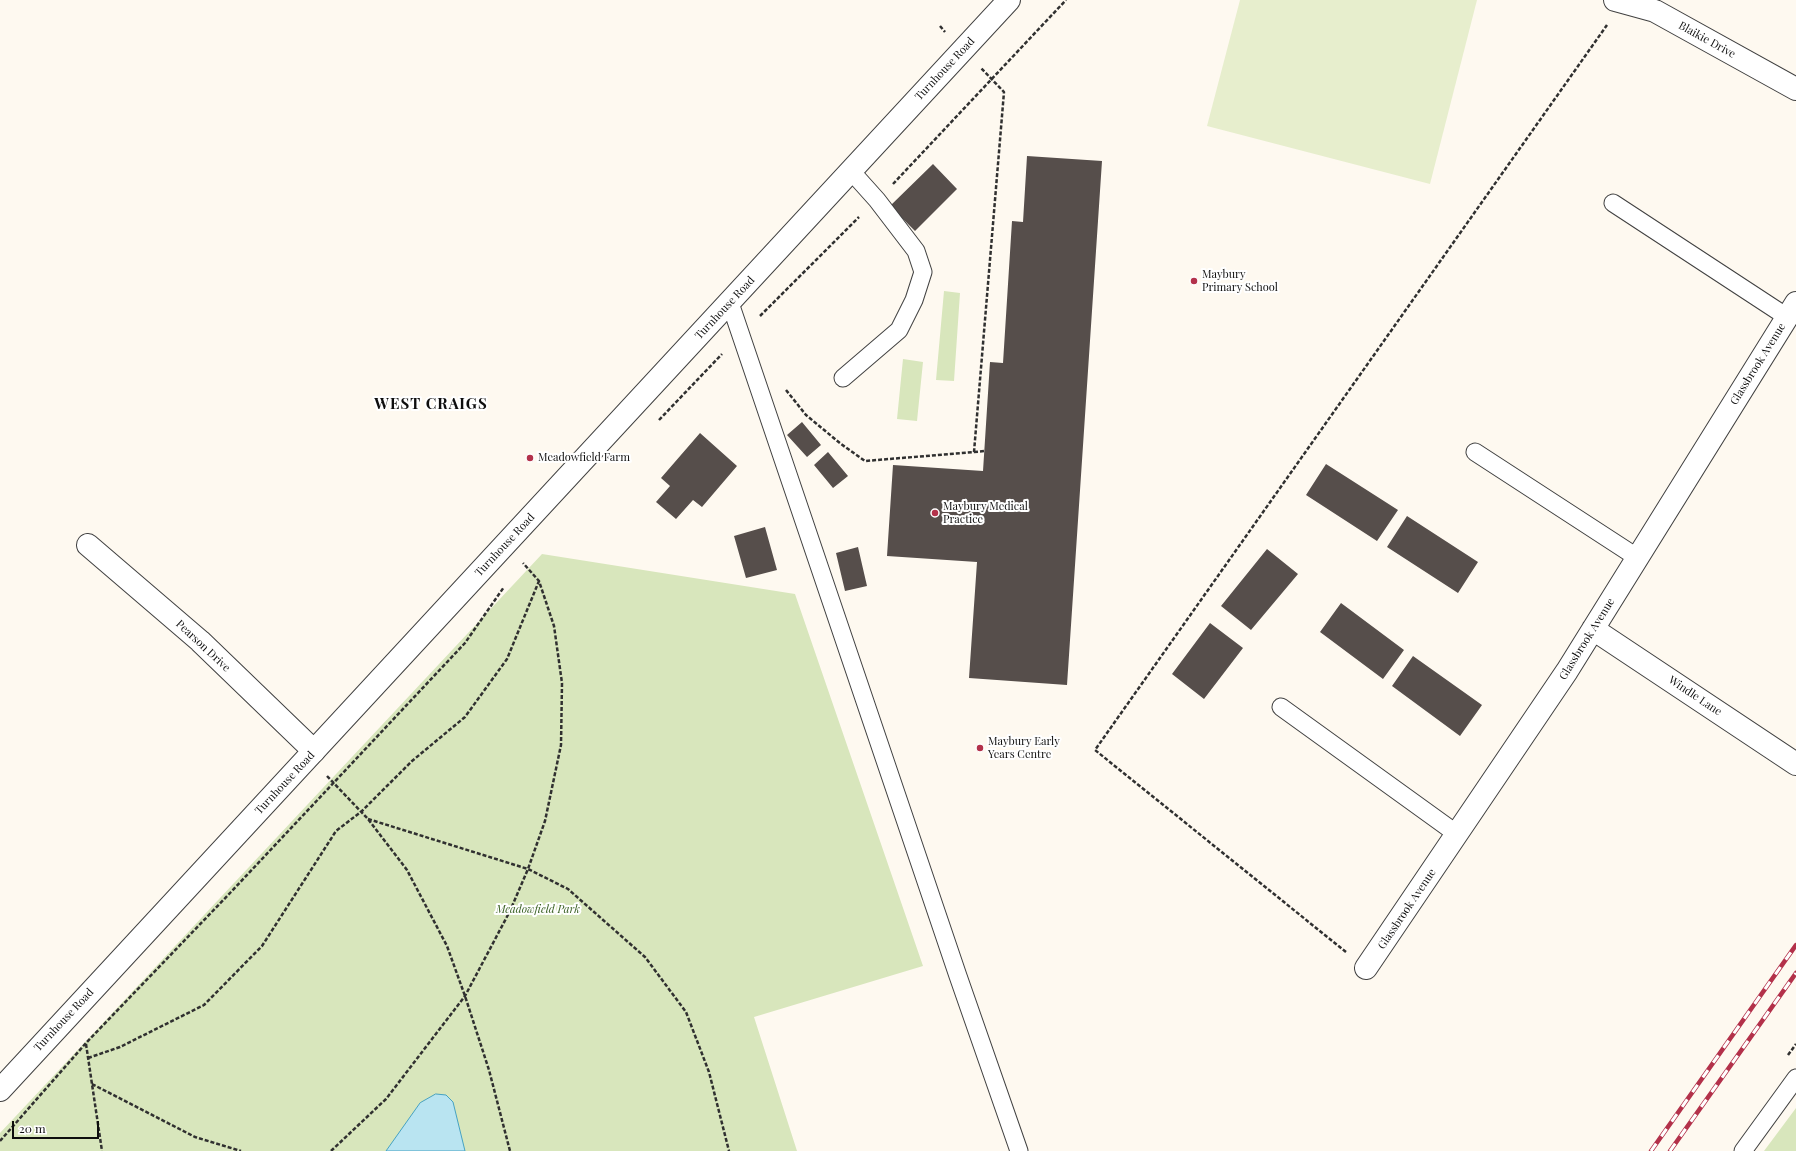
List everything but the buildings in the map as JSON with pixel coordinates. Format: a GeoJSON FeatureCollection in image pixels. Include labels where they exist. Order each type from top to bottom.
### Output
{"type":"FeatureCollection","features":[{"type":"Feature","properties":{"kind":"street","name":"Turnhouse Road"},"geometry":{"type":"LineString","coordinates":[[0,1090],[1009,0]]}},
{"type":"Feature","properties":{"kind":"street","name":"Blaikie Drive"},"geometry":{"type":"LineString","coordinates":[[1619,1],[1655,11],[1796,89]]}},
{"type":"Feature","properties":{"kind":"street","name":"Glassbrook Avenue"},"geometry":{"type":"LineString","coordinates":[[1366,968],[1567,671],[1792,310]]}},
{"type":"Feature","properties":{"kind":"street","name":"Pearson Drive"},"geometry":{"type":"LineString","coordinates":[[88,545],[200,641],[311,754]]}},
{"type":"Feature","properties":{"kind":"street","name":"Windle Lane"},"geometry":{"type":"LineString","coordinates":[[1593,629],[1796,764]]}},
{"type":"Feature","properties":{"kind":"lane"},"geometry":{"type":"LineString","coordinates":[[843,378],[899,330],[914,300],[923,272],[916,251],[876,200],[851,172]]}},
{"type":"Feature","properties":{"kind":"lane"},"geometry":{"type":"LineString","coordinates":[[1613,203],[1792,310]]}},
{"type":"Feature","properties":{"kind":"lane"},"geometry":{"type":"LineString","coordinates":[[730,303],[955,969],[1019,1151]]}},
{"type":"Feature","properties":{"kind":"lane"},"geometry":{"type":"LineString","coordinates":[[1475,452],[1638,558]]}},
{"type":"Feature","properties":{"kind":"lane"},"geometry":{"type":"LineString","coordinates":[[1281,707],[1457,834]]}},
{"type":"Feature","properties":{"kind":"lane"},"geometry":{"type":"LineString","coordinates":[[1743,1151],[1796,1078]]}},
{"type":"Feature","properties":{"kind":"path"},"geometry":{"type":"LineString","coordinates":[[654,426],[741,335],[876,200],[1066,0]]}},
{"type":"Feature","properties":{"kind":"path"},"geometry":{"type":"LineString","coordinates":[[1366,968],[1095,750],[1619,1]]}},
{"type":"Feature","properties":{"kind":"path"},"geometry":{"type":"LineString","coordinates":[[974,452],[1004,92]]}},
{"type":"Feature","properties":{"kind":"path"},"geometry":{"type":"LineString","coordinates":[[783,386],[806,415],[841,444],[865,461],[985,451]]}},
{"type":"Feature","properties":{"kind":"path"},"geometry":{"type":"LineString","coordinates":[[331,1151],[386,1099],[465,996],[510,911],[528,869],[545,821],[561,737],[562,683],[559,661],[554,626],[539,581],[507,543]]}},
{"type":"Feature","properties":{"kind":"path"},"geometry":{"type":"LineString","coordinates":[[518,568],[527,557]]}},
{"type":"Feature","properties":{"kind":"path"},"geometry":{"type":"LineString","coordinates":[[88,1058],[120,1047],[204,1005],[262,946],[336,831],[362,811],[412,761],[464,717],[507,659],[539,581]]}},
{"type":"Feature","properties":{"kind":"path"},"geometry":{"type":"LineString","coordinates":[[0,1141],[86,1043],[465,643],[506,584]]}},
{"type":"Feature","properties":{"kind":"path"},"geometry":{"type":"LineString","coordinates":[[311,754],[333,783],[362,811],[406,870],[447,946],[489,1070],[510,1151]]}},
{"type":"Feature","properties":{"kind":"path"},"geometry":{"type":"LineString","coordinates":[[368,819],[528,869],[568,889],[645,957],[686,1012],[710,1072],[729,1151]]}},
{"type":"Feature","properties":{"kind":"path"},"geometry":{"type":"LineString","coordinates":[[80,1004],[102,1151]]}},
{"type":"Feature","properties":{"kind":"path"},"geometry":{"type":"LineString","coordinates":[[92,1084],[195,1137],[241,1151]]}},
{"type":"Feature","properties":{"kind":"green space"},"geometry":{"type":"Polygon","coordinates":[[[1240,0],[1477,0],[1430,184],[1207,126],[1240,0]]]}},
{"type":"Feature","properties":{"kind":"green space"},"geometry":{"type":"Polygon","coordinates":[[[944,291],[960,293],[954,381],[936,380],[944,291]]]}},
{"type":"Feature","properties":{"kind":"green space"},"geometry":{"type":"Polygon","coordinates":[[[903,359],[923,362],[917,421],[897,419],[903,359]]]}},
{"type":"Feature","properties":{"kind":"green space","name":"Meadowfield Park"},"geometry":{"type":"Polygon","coordinates":[[[542,554],[795,594],[923,966],[754,1017],[797,1151],[0,1151],[0,1133],[542,554]]]}},
{"type":"Feature","properties":{"kind":"green space"},"geometry":{"type":"Polygon","coordinates":[[[1796,1108],[1796,1151],[1764,1151],[1796,1108]]]}},
{"type":"Feature","properties":{"kind":"water"},"geometry":{"type":"Polygon","coordinates":[[[436,1094],[446,1095],[453,1102],[465,1151],[386,1151],[420,1103],[436,1094]]]}},
{"type":"Feature","properties":{"kind":"railway"},"geometry":{"type":"LineString","coordinates":[[1651,1151],[1796,945]]}},
{"type":"Feature","properties":{"kind":"railway"},"geometry":{"type":"LineString","coordinates":[[1670,1151],[1796,973]]}},
{"type":"Feature","properties":{"kind":"place","name":"Maybury Primary School"},"geometry":{"type":"Point","coordinates":[1194,281]}},
{"type":"Feature","properties":{"kind":"place","name":"Meadowfield Farm"},"geometry":{"type":"Point","coordinates":[530,458]}},
{"type":"Feature","properties":{"kind":"place","name":"Maybury Medical Practice"},"geometry":{"type":"Point","coordinates":[935,513]}},
{"type":"Feature","properties":{"kind":"place","name":"Maybury Early Years Centre"},"geometry":{"type":"Point","coordinates":[980,748]}},
{"type":"Feature","properties":{"kind":"district","name":"WEST CRAIGS"},"geometry":{"type":"Point","coordinates":[431,404]}}]}
